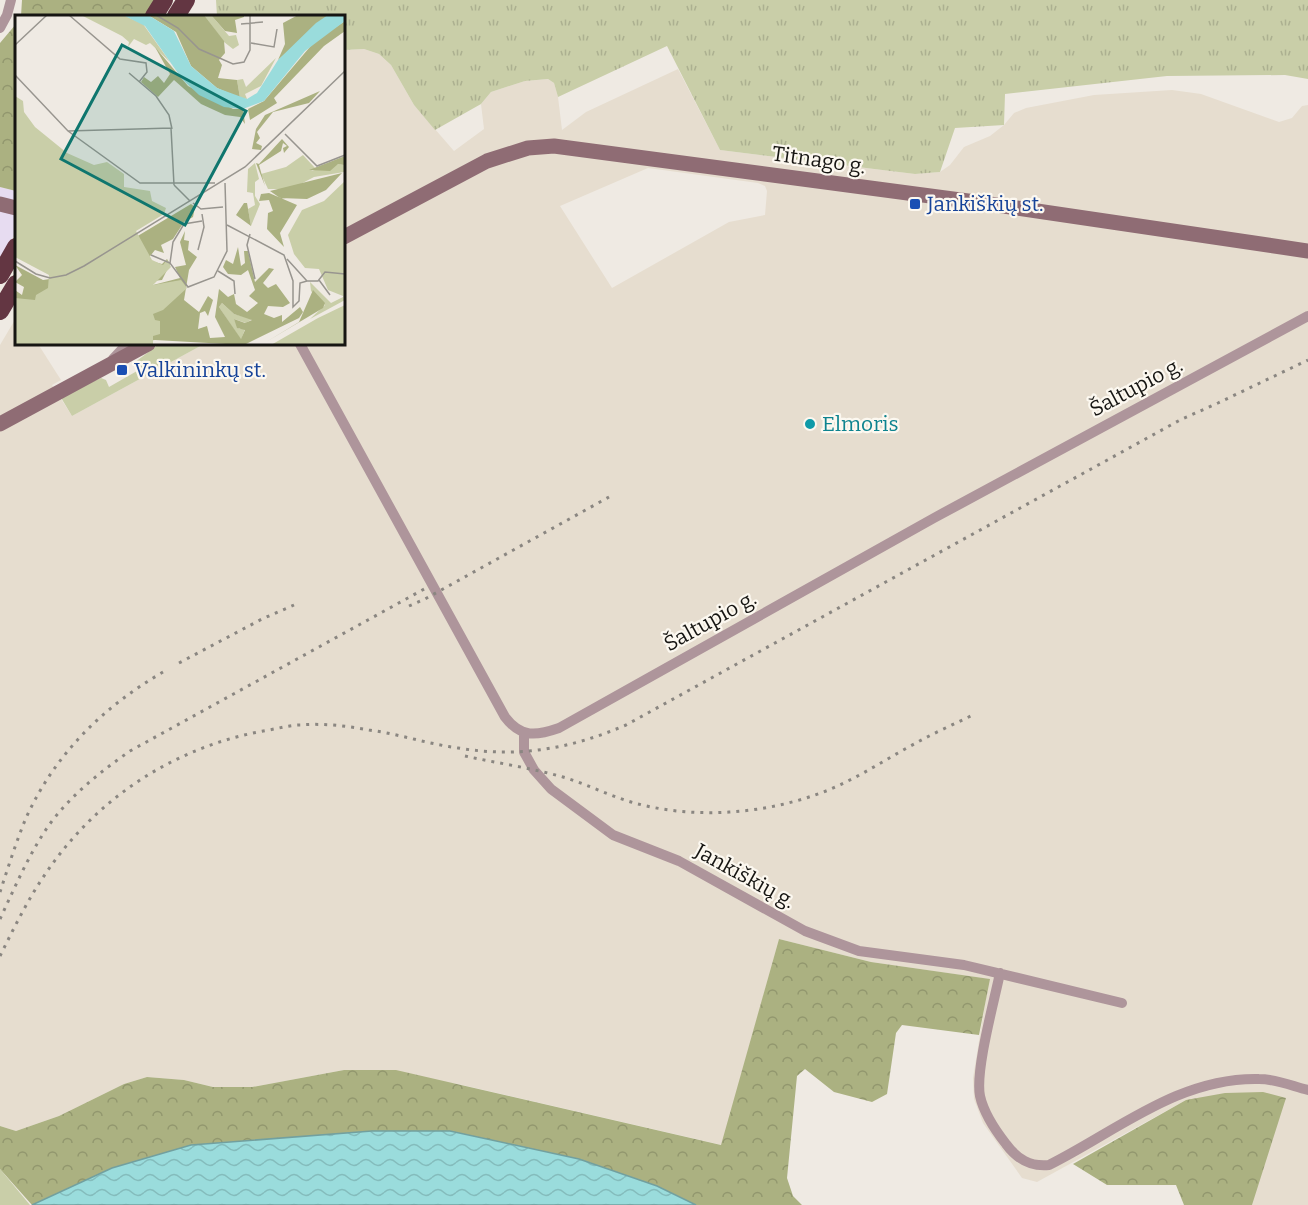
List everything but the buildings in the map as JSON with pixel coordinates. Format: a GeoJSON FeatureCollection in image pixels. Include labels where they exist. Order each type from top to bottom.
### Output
{"type":"FeatureCollection","features":[{"type":"Feature","properties":{"kind":"highway"},"geometry":{"type":"LineString","coordinates":[[155,15],[164,0]]}},
{"type":"Feature","properties":{"kind":"highway"},"geometry":{"type":"LineString","coordinates":[[177,15],[186,0]]}},
{"type":"Feature","properties":{"kind":"highway"},"geometry":{"type":"LineString","coordinates":[[0,275],[15,249]]}},
{"type":"Feature","properties":{"kind":"highway"},"geometry":{"type":"LineString","coordinates":[[0,311],[15,286]]}},
{"type":"Feature","properties":{"kind":"street"},"geometry":{"type":"LineString","coordinates":[[0,28],[11,0]]}},
{"type":"Feature","properties":{"kind":"street","name":"Titnago g."},"geometry":{"type":"LineString","coordinates":[[345,236],[487,161],[528,148],[554,146],[983,203],[1308,251]]}},
{"type":"Feature","properties":{"kind":"street"},"geometry":{"type":"LineString","coordinates":[[0,204],[15,208]]}},
{"type":"Feature","properties":{"kind":"street","name":"Šaltupio g."},"geometry":{"type":"LineString","coordinates":[[524,732],[542,733],[559,728],[934,518],[1308,316]]}},
{"type":"Feature","properties":{"kind":"street"},"geometry":{"type":"LineString","coordinates":[[107,366],[127,345]]}},
{"type":"Feature","properties":{"kind":"street"},"geometry":{"type":"LineString","coordinates":[[0,424],[145,345]]}},
{"type":"Feature","properties":{"kind":"street"},"geometry":{"type":"LineString","coordinates":[[301,345],[505,717],[516,729],[524,732]]}},
{"type":"Feature","properties":{"kind":"street","name":"Jankiškių g."},"geometry":{"type":"LineString","coordinates":[[524,732],[524,752],[534,770],[551,789],[613,836],[680,861],[805,931],[859,951],[964,965],[1122,1003]]}},
{"type":"Feature","properties":{"kind":"street"},"geometry":{"type":"LineString","coordinates":[[1000,973],[979,1080],[980,1095],[992,1124],[1008,1147],[1021,1160],[1031,1165],[1049,1165],[1163,1101],[1197,1087],[1260,1079],[1308,1090]]}},
{"type":"Feature","properties":{"kind":"shaded area"},"geometry":{"type":"Polygon","coordinates":[[[364,49],[379,54],[391,65],[414,105],[454,151],[484,129],[481,104],[491,92],[525,81],[548,79],[554,83],[558,97],[562,130],[586,112],[678,69],[720,150],[915,174],[940,172],[950,165],[964,147],[990,136],[1014,113],[1026,108],[1094,95],[1172,90],[1201,94],[1279,122],[1292,118],[1302,106],[1308,105],[1308,1205],[1252,1205],[1253,1199],[1186,1100],[1037,1182],[1022,1178],[983,1123],[974,1099],[973,1078],[989,979],[871,962],[779,939],[722,1145],[458,1084],[344,1070],[252,1087],[213,1087],[184,1080],[147,1077],[124,1084],[59,1116],[16,1131],[0,1126],[0,345],[15,320],[15,345],[39,345],[61,380],[52,385],[72,416],[202,345],[345,345],[345,50],[364,49]],[[648,168],[560,206],[612,288],[729,222],[765,215],[767,191],[765,186],[758,183],[648,168]]]}},
{"type":"Feature","properties":{"kind":"shaded area"},"geometry":{"type":"Polygon","coordinates":[[[0,187],[15,191],[15,234],[0,259],[0,187]]]}},
{"type":"Feature","properties":{"kind":"green space"},"geometry":{"type":"Polygon","coordinates":[[[22,0],[156,0],[147,15],[21,15],[22,0]]]}},
{"type":"Feature","properties":{"kind":"green space"},"geometry":{"type":"Polygon","coordinates":[[[216,0],[1308,0],[1308,79],[1285,75],[1167,76],[1005,94],[1004,125],[955,128],[940,172],[915,174],[720,150],[667,46],[558,97],[554,83],[548,79],[525,81],[491,92],[481,104],[435,130],[414,105],[391,65],[379,54],[364,49],[345,50],[345,15],[217,15],[216,0]]]}},
{"type":"Feature","properties":{"kind":"green space"},"geometry":{"type":"Polygon","coordinates":[[[15,25],[15,191],[0,187],[0,43],[15,25]]]}},
{"type":"Feature","properties":{"kind":"green space"},"geometry":{"type":"Polygon","coordinates":[[[158,345],[202,345],[72,416],[60,396],[101,378],[106,380],[109,387],[137,371],[134,363],[158,345]]]}},
{"type":"Feature","properties":{"kind":"green space"},"geometry":{"type":"Polygon","coordinates":[[[779,939],[871,962],[990,979],[979,1035],[902,1025],[896,1033],[887,1094],[872,1102],[834,1092],[805,1069],[797,1076],[787,1178],[793,1196],[802,1205],[696,1205],[657,1186],[579,1159],[450,1131],[372,1131],[191,1145],[32,1205],[0,1169],[0,1126],[16,1131],[59,1116],[124,1084],[147,1077],[184,1080],[213,1087],[252,1087],[344,1070],[396,1070],[721,1145],[779,939]]]}},
{"type":"Feature","properties":{"kind":"green space"},"geometry":{"type":"Polygon","coordinates":[[[1263,1092],[1286,1098],[1252,1205],[1184,1205],[1176,1185],[1107,1185],[1073,1164],[1186,1100],[1225,1093],[1263,1092]]]}},
{"type":"Feature","properties":{"kind":"green space"},"geometry":{"type":"Polygon","coordinates":[[[0,1169],[30,1205],[0,1205],[0,1169]]]}},
{"type":"Feature","properties":{"kind":"water"},"geometry":{"type":"Polygon","coordinates":[[[372,1131],[450,1131],[579,1159],[657,1186],[696,1205],[32,1205],[112,1168],[191,1145],[372,1131]]]}},
{"type":"Feature","properties":{"kind":"railway"},"geometry":{"type":"LineString","coordinates":[[0,956],[33,893],[67,845],[115,798],[143,778],[172,762],[235,737],[309,724],[352,727],[447,746],[502,752],[544,749],[605,733],[626,725],[1180,420],[1308,360]]}},
{"type":"Feature","properties":{"kind":"railway"},"geometry":{"type":"LineString","coordinates":[[409,606],[609,497]]}},
{"type":"Feature","properties":{"kind":"railway"},"geometry":{"type":"LineString","coordinates":[[0,919],[29,859],[49,825],[76,794],[108,767],[130,751],[426,588]]}},
{"type":"Feature","properties":{"kind":"railway"},"geometry":{"type":"LineString","coordinates":[[179,663],[262,619],[294,605]]}},
{"type":"Feature","properties":{"kind":"railway"},"geometry":{"type":"LineString","coordinates":[[0,892],[26,818],[51,773],[66,753],[101,717],[163,672]]}},
{"type":"Feature","properties":{"kind":"railway"},"geometry":{"type":"LineString","coordinates":[[465,756],[563,777],[622,799],[653,807],[700,813],[723,812],[770,807],[828,790],[973,715]]}},
{"type":"Feature","properties":{"kind":"place","name":"Jankiškių st."},"geometry":{"type":"Point","coordinates":[915,204]}},
{"type":"Feature","properties":{"kind":"place","name":"Valkininkų st."},"geometry":{"type":"Point","coordinates":[122,370]}},
{"type":"Feature","properties":{"kind":"place","name":"Elmoris"},"geometry":{"type":"Point","coordinates":[810,424]}}]}
